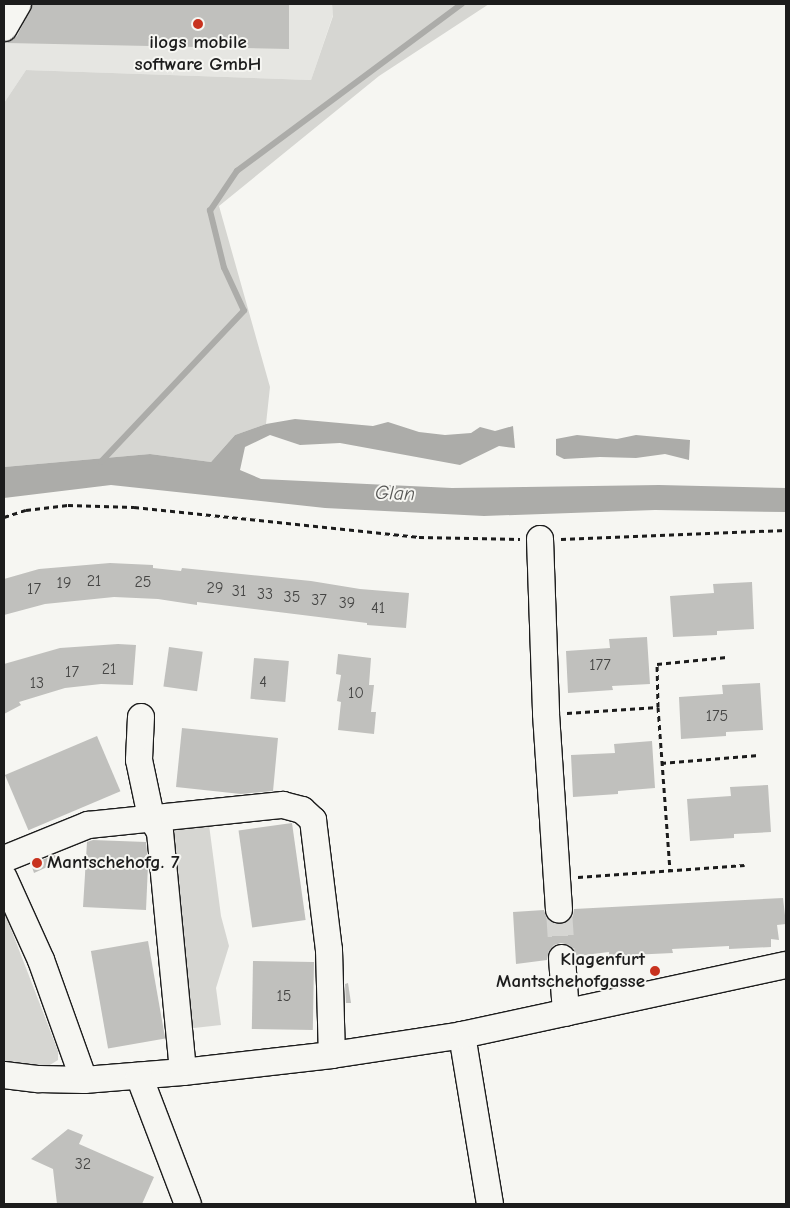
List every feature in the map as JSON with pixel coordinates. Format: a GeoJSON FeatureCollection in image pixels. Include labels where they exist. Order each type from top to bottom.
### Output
{"type":"FeatureCollection","features":[{"type":"Feature","properties":{"kind":"street"},"geometry":{"type":"LineString","coordinates":[[4,28],[18,4]]}},
{"type":"Feature","properties":{"kind":"street"},"geometry":{"type":"LineString","coordinates":[[540,539],[546,714],[559,910]]}},
{"type":"Feature","properties":{"kind":"street"},"geometry":{"type":"LineString","coordinates":[[141,717],[139,760],[152,817],[160,832],[183,1072]]}},
{"type":"Feature","properties":{"kind":"street"},"geometry":{"type":"LineString","coordinates":[[4,859],[88,825],[283,805],[302,810],[313,820],[329,950],[332,1054]]}},
{"type":"Feature","properties":{"kind":"street"},"geometry":{"type":"LineString","coordinates":[[4,878],[41,960],[84,1080]]}},
{"type":"Feature","properties":{"kind":"street"},"geometry":{"type":"LineString","coordinates":[[562,958],[566,1012]]}},
{"type":"Feature","properties":{"kind":"street"},"geometry":{"type":"LineString","coordinates":[[4,1075],[39,1079],[84,1080],[183,1072],[332,1054],[462,1035],[786,965]]}},
{"type":"Feature","properties":{"kind":"street"},"geometry":{"type":"LineString","coordinates":[[462,1035],[490,1204]]}},
{"type":"Feature","properties":{"kind":"street"},"geometry":{"type":"LineString","coordinates":[[139,1076],[188,1204]]}},
{"type":"Feature","properties":{"kind":"path"},"geometry":{"type":"LineString","coordinates":[[4,517],[26,510],[68,505],[134,507],[419,537],[590,539],[786,530]]}},
{"type":"Feature","properties":{"kind":"path"},"geometry":{"type":"LineString","coordinates":[[670,870],[661,763],[657,664],[727,657]]}},
{"type":"Feature","properties":{"kind":"path"},"geometry":{"type":"LineString","coordinates":[[546,714],[658,707]]}},
{"type":"Feature","properties":{"kind":"path"},"geometry":{"type":"LineString","coordinates":[[661,763],[759,755]]}},
{"type":"Feature","properties":{"kind":"path"},"geometry":{"type":"LineString","coordinates":[[557,878],[745,865]]}},
{"type":"Feature","properties":{"kind":"shaded area"},"geometry":{"type":"Polygon","coordinates":[[[4,4],[332,4],[333,15],[311,80],[26,70],[4,103],[4,4]]]}},
{"type":"Feature","properties":{"kind":"shaded area"},"geometry":{"type":"Polygon","coordinates":[[[332,4],[489,4],[379,76],[219,206],[270,387],[266,424],[235,435],[211,462],[150,454],[4,467],[4,103],[26,70],[311,80],[333,16],[332,4]]]}},
{"type":"Feature","properties":{"kind":"shaded area"},"geometry":{"type":"Polygon","coordinates":[[[208,817],[221,916],[229,946],[216,988],[221,1025],[185,1029],[168,826],[208,817]]]}},
{"type":"Feature","properties":{"kind":"shaded area"},"geometry":{"type":"Polygon","coordinates":[[[4,911],[58,1051],[58,1060],[45,1068],[4,1063],[4,911]]]}},
{"type":"Feature","properties":{"kind":"water","name":"Glan"},"geometry":{"type":"Polygon","coordinates":[[[295,419],[373,426],[388,422],[419,432],[445,435],[471,433],[480,427],[495,431],[513,426],[515,448],[499,446],[460,465],[340,443],[300,445],[270,435],[245,447],[240,470],[261,479],[452,488],[659,485],[786,488],[786,512],[655,510],[484,516],[325,508],[111,485],[4,498],[4,467],[150,454],[211,462],[235,435],[266,424],[295,419]]]}},
{"type":"Feature","properties":{"kind":"water"},"geometry":{"type":"Polygon","coordinates":[[[577,435],[617,439],[636,435],[690,440],[689,460],[665,454],[636,458],[564,459],[556,455],[556,439],[577,435]]]}},
{"type":"Feature","properties":{"kind":"building"},"geometry":{"type":"Polygon","coordinates":[[[33,4],[289,4],[289,49],[7,43],[17,36],[33,4]]]}},
{"type":"Feature","properties":{"kind":"building"},"geometry":{"type":"Polygon","coordinates":[[[110,563],[153,565],[153,568],[181,571],[182,568],[409,593],[406,628],[367,625],[367,623],[197,602],[197,605],[158,599],[114,597],[45,604],[4,615],[4,579],[39,569],[110,563]]]}},
{"type":"Feature","properties":{"kind":"building"},"geometry":{"type":"Polygon","coordinates":[[[752,582],[754,629],[717,631],[717,635],[673,637],[670,596],[714,593],[713,584],[752,582]]]}},
{"type":"Feature","properties":{"kind":"building"},"geometry":{"type":"Polygon","coordinates":[[[647,637],[650,684],[612,686],[613,690],[568,693],[566,651],[610,648],[609,639],[647,637]]]}},
{"type":"Feature","properties":{"kind":"building"},"geometry":{"type":"Polygon","coordinates":[[[118,644],[136,645],[133,685],[101,684],[65,688],[19,702],[21,705],[4,714],[4,664],[60,648],[118,644]]]}},
{"type":"Feature","properties":{"kind":"building"},"geometry":{"type":"Polygon","coordinates":[[[169,647],[203,652],[197,691],[163,687],[169,647]]]}},
{"type":"Feature","properties":{"kind":"building"},"geometry":{"type":"Polygon","coordinates":[[[338,654],[371,658],[369,685],[374,685],[371,712],[376,712],[374,734],[338,730],[341,702],[337,701],[341,675],[336,674],[338,654]]]}},
{"type":"Feature","properties":{"kind":"building"},"geometry":{"type":"Polygon","coordinates":[[[254,658],[289,661],[285,702],[250,699],[254,658]]]}},
{"type":"Feature","properties":{"kind":"building"},"geometry":{"type":"Polygon","coordinates":[[[760,683],[763,730],[726,732],[726,736],[681,739],[679,697],[723,694],[722,685],[760,683]]]}},
{"type":"Feature","properties":{"kind":"building"},"geometry":{"type":"Polygon","coordinates":[[[182,728],[278,738],[273,791],[241,794],[176,787],[182,728]]]}},
{"type":"Feature","properties":{"kind":"building"},"geometry":{"type":"Polygon","coordinates":[[[97,736],[120,791],[28,830],[5,775],[97,736]]]}},
{"type":"Feature","properties":{"kind":"building"},"geometry":{"type":"Polygon","coordinates":[[[652,741],[655,788],[618,791],[618,794],[573,797],[571,755],[615,753],[614,744],[652,741]]]}},
{"type":"Feature","properties":{"kind":"building"},"geometry":{"type":"Polygon","coordinates":[[[768,785],[771,832],[734,834],[734,838],[690,841],[687,799],[731,796],[730,787],[768,785]]]}},
{"type":"Feature","properties":{"kind":"building"},"geometry":{"type":"Polygon","coordinates":[[[292,823],[306,920],[252,928],[239,831],[292,823]]]}},
{"type":"Feature","properties":{"kind":"building"},"geometry":{"type":"Polygon","coordinates":[[[93,840],[146,842],[148,865],[146,910],[83,907],[87,842],[93,840]]]}},
{"type":"Feature","properties":{"kind":"building"},"geometry":{"type":"Polygon","coordinates":[[[55,855],[58,862],[34,873],[31,864],[55,855]]]}},
{"type":"Feature","properties":{"kind":"building"},"geometry":{"type":"Polygon","coordinates":[[[783,898],[786,924],[777,925],[779,940],[771,939],[771,947],[729,949],[729,946],[672,949],[673,953],[609,956],[609,952],[577,956],[569,945],[561,943],[554,945],[549,951],[547,960],[516,964],[513,912],[544,910],[547,919],[553,924],[560,925],[568,922],[573,916],[574,909],[783,898]]]}},
{"type":"Feature","properties":{"kind":"building"},"geometry":{"type":"Polygon","coordinates":[[[148,941],[165,1038],[108,1049],[91,951],[148,941]]]}},
{"type":"Feature","properties":{"kind":"building"},"geometry":{"type":"Polygon","coordinates":[[[253,961],[314,962],[313,1030],[252,1029],[253,961]]]}},
{"type":"Feature","properties":{"kind":"building"},"geometry":{"type":"Polygon","coordinates":[[[348,983],[351,1003],[346,1003],[345,984],[348,983]]]}},
{"type":"Feature","properties":{"kind":"building"},"geometry":{"type":"Polygon","coordinates":[[[68,1129],[83,1135],[79,1144],[154,1177],[142,1204],[57,1204],[53,1169],[31,1159],[68,1129]]]}},
{"type":"Feature","properties":{"kind":"waterway"},"geometry":{"type":"LineString","coordinates":[[101,462],[244,311],[224,268],[210,211],[237,171],[462,4]]}},
{"type":"Feature","properties":{"kind":"tunnel"},"geometry":{"type":"LineString","coordinates":[[559,910],[562,958]]}},
{"type":"Feature","properties":{"kind":"place","name":"ilogs mobile software GmbH"},"geometry":{"type":"Point","coordinates":[198,24]}},
{"type":"Feature","properties":{"kind":"place","name":"Mantschehofg. 7"},"geometry":{"type":"Point","coordinates":[37,863]}},
{"type":"Feature","properties":{"kind":"place","name":"Klagenfurt Mantschehofgasse"},"geometry":{"type":"Point","coordinates":[655,971]}}]}
